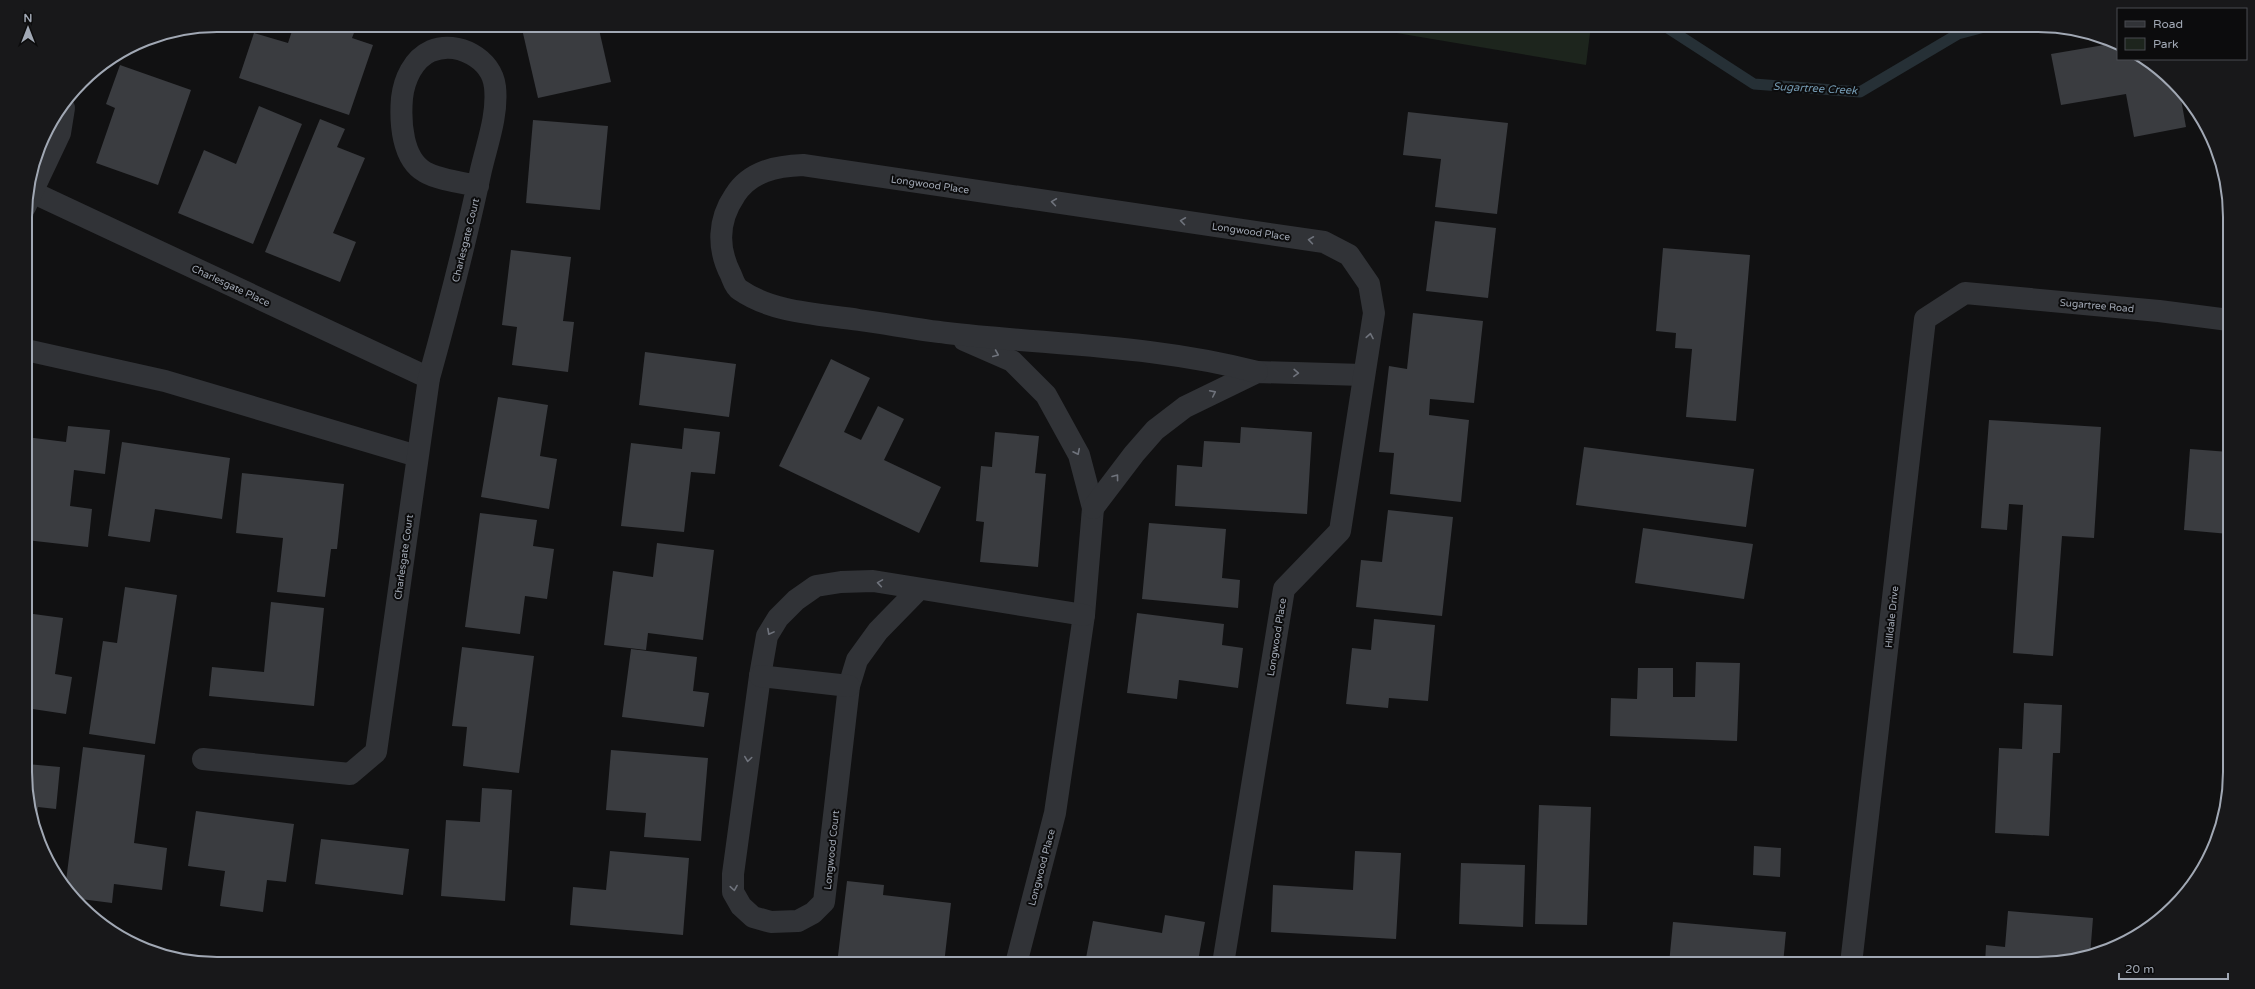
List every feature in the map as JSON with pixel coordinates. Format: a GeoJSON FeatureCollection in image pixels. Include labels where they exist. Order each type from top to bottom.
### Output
{"type":"FeatureCollection","features":[{"type":"Feature","properties":{"kind":"street","name":"Charlesgate Court"},"geometry":{"type":"LineString","coordinates":[[203,759],[350,774],[376,752],[429,378],[478,186],[494,113],[495,86],[486,64],[470,52],[447,49],[431,51],[416,63],[408,75],[402,105],[402,120],[406,147],[413,161],[425,173],[478,186]]}},
{"type":"Feature","properties":{"kind":"street"},"geometry":{"type":"LineString","coordinates":[[35,187],[60,133],[63,114]]}},
{"type":"Feature","properties":{"kind":"street","name":"Longwood Place"},"geometry":{"type":"LineString","coordinates":[[1224,957],[1284,589],[1340,531],[1363,375],[1374,313],[1369,284],[1349,255],[1324,242],[803,165],[780,166],[760,173],[745,182],[725,211],[721,229],[721,248],[726,266],[738,289],[760,301],[790,309],[947,333],[1082,344],[1219,362],[1257,372]]}},
{"type":"Feature","properties":{"kind":"street","name":"Charlesgate Place"},"geometry":{"type":"LineString","coordinates":[[33,202],[429,378]]}},
{"type":"Feature","properties":{"kind":"street","name":"Sugartree Road"},"geometry":{"type":"LineString","coordinates":[[1965,293],[2159,311],[2223,319]]}},
{"type":"Feature","properties":{"kind":"street","name":"Hilldale Drive"},"geometry":{"type":"LineString","coordinates":[[1852,957],[1924,319],[1965,293]]}},
{"type":"Feature","properties":{"kind":"street","name":"Longwood Place"},"geometry":{"type":"LineString","coordinates":[[947,333],[1012,361],[1046,395],[1079,455],[1093,508],[1084,615],[1055,813],[1018,957]]}},
{"type":"Feature","properties":{"kind":"street"},"geometry":{"type":"LineString","coordinates":[[32,351],[165,382],[417,456]]}},
{"type":"Feature","properties":{"kind":"street"},"geometry":{"type":"LineString","coordinates":[[1093,508],[1134,454],[1155,430],[1185,407],[1257,372],[1363,375]]}},
{"type":"Feature","properties":{"kind":"street","name":"Longwood Court"},"geometry":{"type":"LineString","coordinates":[[919,589],[878,631],[857,660],[849,686],[824,902],[813,913],[798,921],[771,922],[753,917],[741,906],[733,892],[733,874],[760,676],[767,636],[778,618],[796,600],[816,586],[841,582],[873,581],[1084,615]]}},
{"type":"Feature","properties":{"kind":"street"},"geometry":{"type":"LineString","coordinates":[[760,676],[849,686]]}},
{"type":"Feature","properties":{"kind":"green space"},"geometry":{"type":"Polygon","coordinates":[[[1390,32],[1590,32],[1586,65],[1390,32]]]}},
{"type":"Feature","properties":{"kind":"building"},"geometry":{"type":"Polygon","coordinates":[[[292,32],[354,32],[352,38],[373,45],[349,115],[239,78],[254,33],[288,43],[292,32]]]}},
{"type":"Feature","properties":{"kind":"building"},"geometry":{"type":"Polygon","coordinates":[[[523,32],[600,32],[611,82],[538,98],[523,32]]]}},
{"type":"Feature","properties":{"kind":"building"},"geometry":{"type":"Polygon","coordinates":[[[2105,45],[2117,50],[2117,60],[2136,60],[2151,70],[2169,86],[2181,100],[2186,127],[2134,137],[2126,94],[2061,105],[2051,54],[2105,45]]]}},
{"type":"Feature","properties":{"kind":"building"},"geometry":{"type":"Polygon","coordinates":[[[120,65],[191,90],[158,185],[96,163],[115,108],[106,104],[120,65]]]}},
{"type":"Feature","properties":{"kind":"building"},"geometry":{"type":"Polygon","coordinates":[[[259,106],[302,124],[253,244],[178,213],[204,150],[236,164],[259,106]]]}},
{"type":"Feature","properties":{"kind":"building"},"geometry":{"type":"Polygon","coordinates":[[[1408,112],[1508,123],[1497,214],[1435,207],[1441,159],[1403,155],[1408,112]]]}},
{"type":"Feature","properties":{"kind":"building"},"geometry":{"type":"Polygon","coordinates":[[[320,119],[345,129],[337,147],[365,158],[333,233],[356,242],[340,282],[265,252],[320,119]]]}},
{"type":"Feature","properties":{"kind":"building"},"geometry":{"type":"Polygon","coordinates":[[[533,120],[608,126],[600,210],[526,203],[533,120]]]}},
{"type":"Feature","properties":{"kind":"building"},"geometry":{"type":"Polygon","coordinates":[[[1435,221],[1496,228],[1488,298],[1426,291],[1435,221]]]}},
{"type":"Feature","properties":{"kind":"building"},"geometry":{"type":"Polygon","coordinates":[[[1663,248],[1750,255],[1736,421],[1686,417],[1692,349],[1675,348],[1676,333],[1656,331],[1663,248]]]}},
{"type":"Feature","properties":{"kind":"building"},"geometry":{"type":"Polygon","coordinates":[[[511,250],[571,257],[563,321],[574,322],[568,372],[512,365],[517,327],[502,325],[511,250]]]}},
{"type":"Feature","properties":{"kind":"building"},"geometry":{"type":"Polygon","coordinates":[[[1413,313],[1483,321],[1474,403],[1430,399],[1429,415],[1469,420],[1461,502],[1390,494],[1394,453],[1379,452],[1389,366],[1407,369],[1413,313]]]}},
{"type":"Feature","properties":{"kind":"building"},"geometry":{"type":"Polygon","coordinates":[[[645,352],[736,364],[729,417],[639,405],[645,352]]]}},
{"type":"Feature","properties":{"kind":"building"},"geometry":{"type":"Polygon","coordinates":[[[831,359],[870,378],[844,432],[861,440],[878,406],[904,419],[884,460],[941,487],[919,533],[779,466],[831,359]]]}},
{"type":"Feature","properties":{"kind":"building"},"geometry":{"type":"Polygon","coordinates":[[[498,397],[548,405],[540,456],[557,459],[549,509],[481,497],[498,397]]]}},
{"type":"Feature","properties":{"kind":"building"},"geometry":{"type":"Polygon","coordinates":[[[1989,420],[2101,427],[2094,538],[2062,536],[2053,656],[2013,653],[2023,505],[2009,504],[2007,530],[1981,528],[1989,420]]]}},
{"type":"Feature","properties":{"kind":"building"},"geometry":{"type":"Polygon","coordinates":[[[68,426],[110,430],[105,474],[74,470],[70,506],[92,509],[88,547],[32,541],[32,438],[66,442],[68,426]]]}},
{"type":"Feature","properties":{"kind":"building"},"geometry":{"type":"Polygon","coordinates":[[[1241,427],[1312,432],[1307,514],[1175,506],[1177,465],[1202,467],[1204,441],[1240,443],[1241,427]]]}},
{"type":"Feature","properties":{"kind":"building"},"geometry":{"type":"Polygon","coordinates":[[[684,428],[720,432],[715,474],[691,472],[684,532],[621,526],[631,443],[682,449],[684,428]]]}},
{"type":"Feature","properties":{"kind":"building"},"geometry":{"type":"Polygon","coordinates":[[[995,432],[1039,436],[1035,473],[1046,474],[1038,567],[980,562],[984,522],[976,521],[981,466],[992,467],[995,432]]]}},
{"type":"Feature","properties":{"kind":"building"},"geometry":{"type":"Polygon","coordinates":[[[122,442],[230,458],[222,519],[155,509],[150,542],[108,536],[122,442]]]}},
{"type":"Feature","properties":{"kind":"building"},"geometry":{"type":"Polygon","coordinates":[[[1584,447],[1754,469],[1746,527],[1576,505],[1584,447]]]}},
{"type":"Feature","properties":{"kind":"building"},"geometry":{"type":"Polygon","coordinates":[[[2190,449],[2223,452],[2223,533],[2184,530],[2190,449]]]}},
{"type":"Feature","properties":{"kind":"building"},"geometry":{"type":"Polygon","coordinates":[[[242,473],[344,484],[337,549],[331,549],[325,597],[277,592],[283,538],[236,533],[242,473]]]}},
{"type":"Feature","properties":{"kind":"building"},"geometry":{"type":"Polygon","coordinates":[[[1388,510],[1453,517],[1442,616],[1356,607],[1361,560],[1382,562],[1388,510]]]}},
{"type":"Feature","properties":{"kind":"building"},"geometry":{"type":"Polygon","coordinates":[[[480,513],[537,520],[533,546],[554,549],[547,599],[525,596],[520,634],[465,627],[480,513]]]}},
{"type":"Feature","properties":{"kind":"building"},"geometry":{"type":"Polygon","coordinates":[[[1149,523],[1226,529],[1222,578],[1240,580],[1238,608],[1142,599],[1149,523]]]}},
{"type":"Feature","properties":{"kind":"building"},"geometry":{"type":"Polygon","coordinates":[[[1643,528],[1753,544],[1744,599],[1635,583],[1643,528]]]}},
{"type":"Feature","properties":{"kind":"building"},"geometry":{"type":"Polygon","coordinates":[[[657,543],[714,550],[703,640],[648,633],[646,650],[604,645],[613,571],[653,577],[657,543]]]}},
{"type":"Feature","properties":{"kind":"building"},"geometry":{"type":"Polygon","coordinates":[[[125,587],[177,595],[155,744],[89,734],[103,641],[117,643],[125,587]]]}},
{"type":"Feature","properties":{"kind":"building"},"geometry":{"type":"Polygon","coordinates":[[[271,602],[324,608],[314,706],[209,696],[212,667],[264,672],[271,602]]]}},
{"type":"Feature","properties":{"kind":"building"},"geometry":{"type":"Polygon","coordinates":[[[1137,613],[1224,624],[1222,645],[1243,648],[1238,688],[1179,680],[1177,699],[1127,693],[1137,613]]]}},
{"type":"Feature","properties":{"kind":"building"},"geometry":{"type":"Polygon","coordinates":[[[32,614],[63,618],[55,674],[72,677],[66,714],[32,709],[32,614]]]}},
{"type":"Feature","properties":{"kind":"building"},"geometry":{"type":"Polygon","coordinates":[[[1374,619],[1435,625],[1428,701],[1389,698],[1388,708],[1346,704],[1352,648],[1371,650],[1374,619]]]}},
{"type":"Feature","properties":{"kind":"building"},"geometry":{"type":"Polygon","coordinates":[[[462,647],[534,656],[519,773],[463,766],[467,727],[452,726],[462,647]]]}},
{"type":"Feature","properties":{"kind":"building"},"geometry":{"type":"Polygon","coordinates":[[[631,649],[697,657],[693,691],[709,693],[704,727],[622,717],[631,649]]]}},
{"type":"Feature","properties":{"kind":"building"},"geometry":{"type":"Polygon","coordinates":[[[1696,662],[1740,663],[1737,741],[1610,736],[1611,698],[1637,699],[1638,668],[1673,668],[1673,697],[1695,697],[1696,662]]]}},
{"type":"Feature","properties":{"kind":"building"},"geometry":{"type":"Polygon","coordinates":[[[2024,703],[2062,705],[2060,753],[2053,753],[2049,836],[1995,833],[1999,748],[2022,749],[2024,703]]]}},
{"type":"Feature","properties":{"kind":"building"},"geometry":{"type":"Polygon","coordinates":[[[83,747],[145,755],[134,843],[167,848],[162,890],[114,884],[112,903],[83,899],[66,880],[83,747]]]}},
{"type":"Feature","properties":{"kind":"building"},"geometry":{"type":"Polygon","coordinates":[[[611,750],[708,758],[701,841],[644,837],[646,813],[606,810],[611,750]]]}},
{"type":"Feature","properties":{"kind":"building"},"geometry":{"type":"Polygon","coordinates":[[[32,764],[60,767],[56,809],[38,807],[37,814],[32,784],[32,764]]]}},
{"type":"Feature","properties":{"kind":"building"},"geometry":{"type":"Polygon","coordinates":[[[482,788],[512,790],[505,901],[441,896],[446,820],[480,822],[482,788]]]}},
{"type":"Feature","properties":{"kind":"building"},"geometry":{"type":"Polygon","coordinates":[[[1539,805],[1591,807],[1587,925],[1535,924],[1539,805]]]}},
{"type":"Feature","properties":{"kind":"building"},"geometry":{"type":"Polygon","coordinates":[[[196,811],[294,824],[286,882],[267,880],[263,912],[220,906],[225,871],[188,866],[196,811]]]}},
{"type":"Feature","properties":{"kind":"building"},"geometry":{"type":"Polygon","coordinates":[[[321,839],[409,849],[403,895],[315,884],[321,839]]]}},
{"type":"Feature","properties":{"kind":"building"},"geometry":{"type":"Polygon","coordinates":[[[1754,846],[1781,848],[1780,877],[1753,875],[1754,846]]]}},
{"type":"Feature","properties":{"kind":"building"},"geometry":{"type":"Polygon","coordinates":[[[610,851],[689,858],[683,935],[570,925],[573,887],[606,890],[610,851]]]}},
{"type":"Feature","properties":{"kind":"building"},"geometry":{"type":"Polygon","coordinates":[[[1355,851],[1401,853],[1396,939],[1271,932],[1273,885],[1353,890],[1355,851]]]}},
{"type":"Feature","properties":{"kind":"building"},"geometry":{"type":"Polygon","coordinates":[[[1461,863],[1525,865],[1523,927],[1459,924],[1461,863]]]}},
{"type":"Feature","properties":{"kind":"building"},"geometry":{"type":"Polygon","coordinates":[[[847,881],[884,885],[883,895],[951,903],[945,957],[838,957],[847,881]]]}},
{"type":"Feature","properties":{"kind":"building"},"geometry":{"type":"Polygon","coordinates":[[[2008,911],[2093,918],[2091,949],[2086,951],[2050,957],[1985,957],[1986,945],[2005,947],[2008,911]]]}},
{"type":"Feature","properties":{"kind":"building"},"geometry":{"type":"Polygon","coordinates":[[[1165,915],[1205,922],[1199,957],[1086,957],[1093,921],[1162,933],[1165,915]]]}},
{"type":"Feature","properties":{"kind":"building"},"geometry":{"type":"Polygon","coordinates":[[[1673,922],[1786,932],[1784,957],[1670,957],[1673,922]]]}},
{"type":"Feature","properties":{"kind":"waterway","name":"Sugartree Creek"},"geometry":{"type":"LineString","coordinates":[[1674,32],[1754,84],[1860,92],[1958,34],[1966,32]]}}]}
